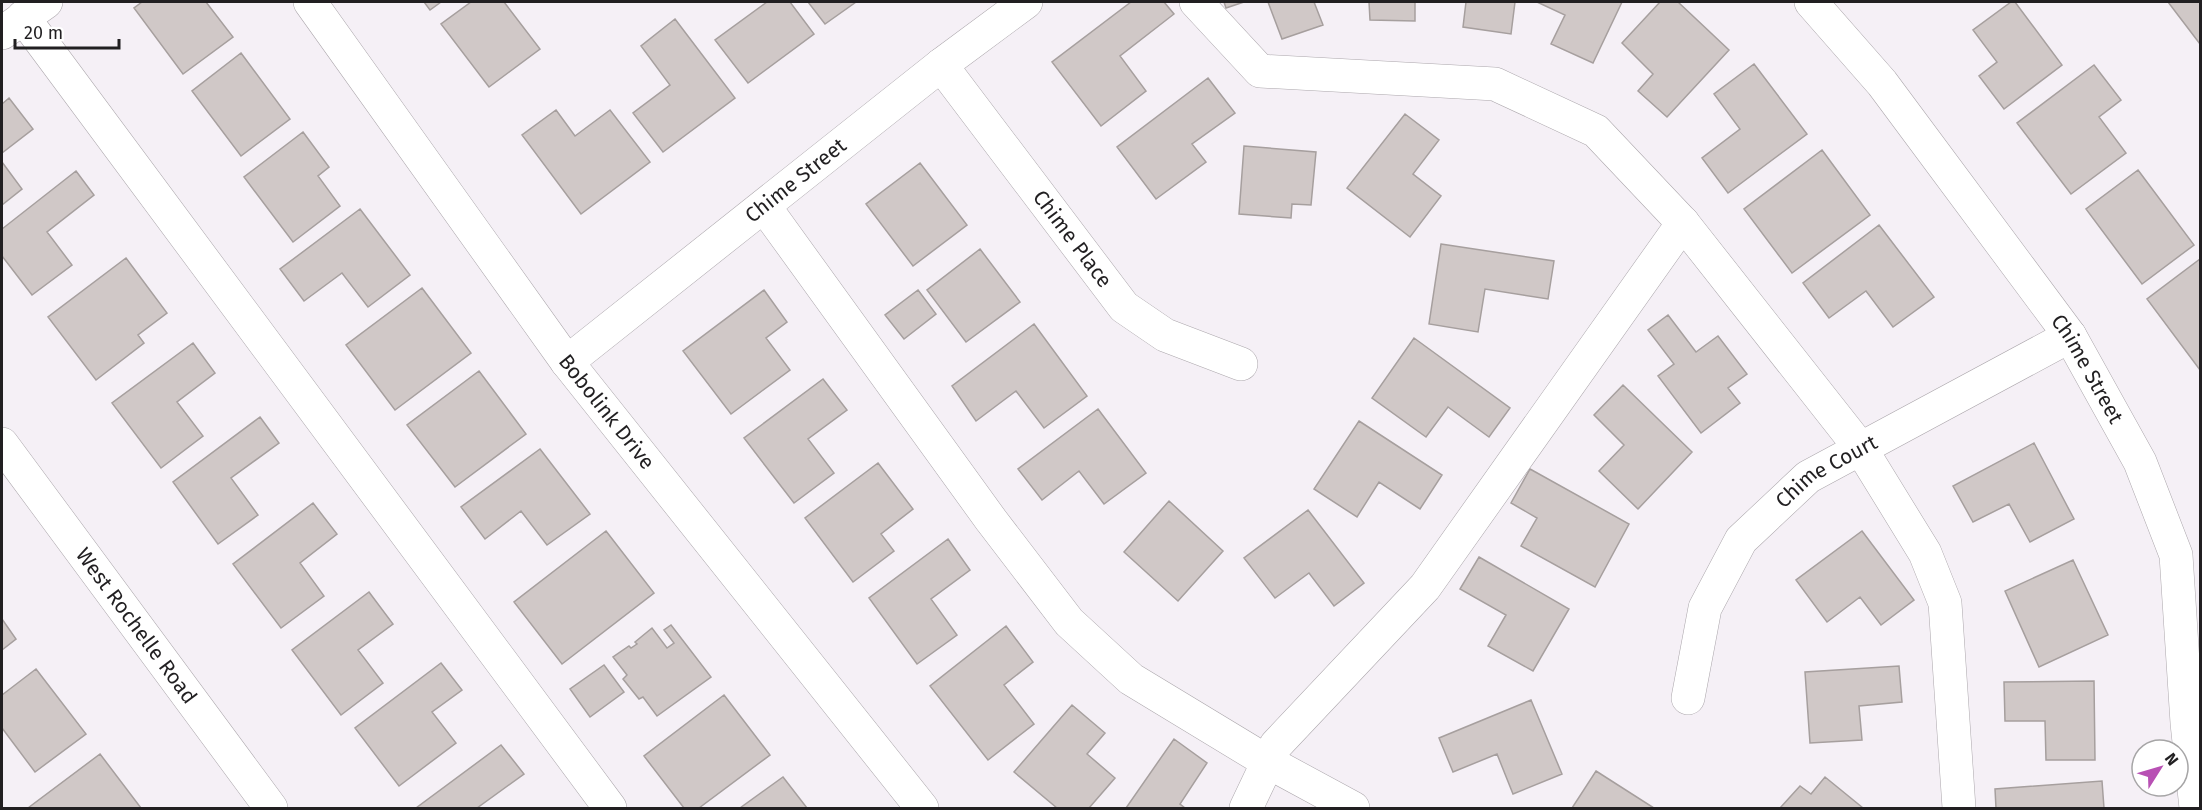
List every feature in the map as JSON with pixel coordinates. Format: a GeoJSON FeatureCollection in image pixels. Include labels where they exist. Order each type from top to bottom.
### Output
{"type":"FeatureCollection","features":[{"type":"Feature","properties":{"kind":"street","name":"Bobolink Drive"},"geometry":{"type":"LineString","coordinates":[[310,2],[567,362],[922,808]]}},
{"type":"Feature","properties":{"kind":"street","name":"Chime Street"},"geometry":{"type":"LineString","coordinates":[[567,362],[941,65],[1026,2]]}},
{"type":"Feature","properties":{"kind":"street"},"geometry":{"type":"LineString","coordinates":[[1196,2],[1260,71],[1495,84],[1596,131],[1683,223],[1861,449],[1925,553],[1945,603],[1959,808]]}},
{"type":"Feature","properties":{"kind":"street","name":"Chime Street"},"geometry":{"type":"LineString","coordinates":[[1811,2],[1882,83],[2070,336],[2140,462],[2176,555],[2194,724],[2196,808]]}},
{"type":"Feature","properties":{"kind":"street"},"geometry":{"type":"LineString","coordinates":[[23,17],[610,808]]}},
{"type":"Feature","properties":{"kind":"street","name":"Chime Place"},"geometry":{"type":"LineString","coordinates":[[941,65],[1124,307],[1165,335],[1241,364]]}},
{"type":"Feature","properties":{"kind":"street"},"geometry":{"type":"LineString","coordinates":[[764,206],[991,520],[1069,622],[1131,679],[1268,762],[1353,808]]}},
{"type":"Feature","properties":{"kind":"street"},"geometry":{"type":"LineString","coordinates":[[1246,808],[1276,745],[1425,587],[1683,223]]}},
{"type":"Feature","properties":{"kind":"street","name":"Chime Court"},"geometry":{"type":"LineString","coordinates":[[1688,698],[1705,608],[1741,540],[1808,477],[2070,336]]}},
{"type":"Feature","properties":{"kind":"street","name":"West Rochelle Road"},"geometry":{"type":"LineString","coordinates":[[2,444],[271,808]]}},
{"type":"Feature","properties":{"kind":"building"},"geometry":{"type":"Polygon","coordinates":[[[142,2],[206,2],[233,37],[183,74],[134,8],[142,2]]]}},
{"type":"Feature","properties":{"kind":"building"},"geometry":{"type":"Polygon","coordinates":[[[424,2],[441,2],[430,10],[424,2]]]}},
{"type":"Feature","properties":{"kind":"building"},"geometry":{"type":"Polygon","coordinates":[[[471,2],[504,2],[540,49],[489,87],[441,24],[471,2]]]}},
{"type":"Feature","properties":{"kind":"building"},"geometry":{"type":"Polygon","coordinates":[[[767,2],[790,2],[814,34],[748,83],[715,40],[767,2]]]}},
{"type":"Feature","properties":{"kind":"building"},"geometry":{"type":"Polygon","coordinates":[[[808,2],[856,2],[825,24],[808,2]]]}},
{"type":"Feature","properties":{"kind":"building"},"geometry":{"type":"Polygon","coordinates":[[[1131,2],[1164,2],[1174,14],[1120,56],[1146,91],[1101,126],[1052,62],[1131,2]]]}},
{"type":"Feature","properties":{"kind":"building"},"geometry":{"type":"Polygon","coordinates":[[[1224,2],[1244,2],[1226,8],[1224,2]]]}},
{"type":"Feature","properties":{"kind":"building"},"geometry":{"type":"Polygon","coordinates":[[[1268,2],[1314,2],[1323,25],[1282,39],[1268,2]]]}},
{"type":"Feature","properties":{"kind":"building"},"geometry":{"type":"Polygon","coordinates":[[[1369,2],[1415,2],[1415,21],[1370,20],[1369,2]]]}},
{"type":"Feature","properties":{"kind":"building"},"geometry":{"type":"Polygon","coordinates":[[[1466,2],[1515,2],[1511,34],[1463,27],[1466,2]]]}},
{"type":"Feature","properties":{"kind":"building"},"geometry":{"type":"Polygon","coordinates":[[[1537,2],[1622,2],[1593,63],[1551,44],[1565,15],[1537,2]]]}},
{"type":"Feature","properties":{"kind":"building"},"geometry":{"type":"Polygon","coordinates":[[[1660,2],[1678,2],[1729,50],[1667,117],[1638,91],[1653,74],[1622,43],[1660,2]]]}},
{"type":"Feature","properties":{"kind":"building"},"geometry":{"type":"Polygon","coordinates":[[[2011,2],[2015,2],[2062,65],[2004,109],[1979,76],[1997,62],[1973,30],[2011,2]]]}},
{"type":"Feature","properties":{"kind":"building"},"geometry":{"type":"Polygon","coordinates":[[[2168,2],[2200,2],[2200,44],[2168,2]]]}},
{"type":"Feature","properties":{"kind":"building"},"geometry":{"type":"Polygon","coordinates":[[[675,19],[735,98],[663,152],[633,113],[670,85],[641,46],[675,19]]]}},
{"type":"Feature","properties":{"kind":"building"},"geometry":{"type":"Polygon","coordinates":[[[241,53],[290,119],[241,156],[192,91],[241,53]]]}},
{"type":"Feature","properties":{"kind":"building"},"geometry":{"type":"Polygon","coordinates":[[[1754,64],[1807,134],[1728,193],[1702,158],[1740,129],[1714,94],[1754,64]]]}},
{"type":"Feature","properties":{"kind":"building"},"geometry":{"type":"Polygon","coordinates":[[[2094,65],[2121,100],[2099,117],[2126,153],[2071,194],[2017,123],[2094,65]]]}},
{"type":"Feature","properties":{"kind":"building"},"geometry":{"type":"Polygon","coordinates":[[[1208,78],[1235,113],[1192,144],[1206,162],[1156,199],[1117,147],[1208,78]]]}},
{"type":"Feature","properties":{"kind":"building"},"geometry":{"type":"Polygon","coordinates":[[[9,98],[33,129],[2,153],[2,104],[9,98]]]}},
{"type":"Feature","properties":{"kind":"building"},"geometry":{"type":"Polygon","coordinates":[[[556,110],[575,136],[610,110],[650,162],[581,214],[522,135],[556,110]]]}},
{"type":"Feature","properties":{"kind":"building"},"geometry":{"type":"Polygon","coordinates":[[[1405,114],[1439,140],[1413,174],[1441,196],[1410,237],[1347,188],[1405,114]]]}},
{"type":"Feature","properties":{"kind":"building"},"geometry":{"type":"Polygon","coordinates":[[[303,132],[329,167],[318,176],[340,206],[293,242],[244,177],[303,132]]]}},
{"type":"Feature","properties":{"kind":"building"},"geometry":{"type":"Polygon","coordinates":[[[1244,146],[1316,152],[1311,205],[1292,204],[1291,218],[1239,214],[1244,146]]]}},
{"type":"Feature","properties":{"kind":"building"},"geometry":{"type":"Polygon","coordinates":[[[1822,150],[1870,215],[1792,273],[1744,209],[1822,150]]]}},
{"type":"Feature","properties":{"kind":"building"},"geometry":{"type":"Polygon","coordinates":[[[2,162],[22,189],[2,205],[2,162]]]}},
{"type":"Feature","properties":{"kind":"building"},"geometry":{"type":"Polygon","coordinates":[[[920,163],[967,225],[913,266],[866,204],[920,163]]]}},
{"type":"Feature","properties":{"kind":"building"},"geometry":{"type":"Polygon","coordinates":[[[2138,170],[2194,245],[2142,284],[2086,209],[2138,170]]]}},
{"type":"Feature","properties":{"kind":"building"},"geometry":{"type":"Polygon","coordinates":[[[76,171],[94,195],[47,232],[72,265],[32,295],[2,256],[2,229],[76,171]]]}},
{"type":"Feature","properties":{"kind":"building"},"geometry":{"type":"Polygon","coordinates":[[[360,209],[410,275],[368,307],[342,273],[304,301],[280,269],[360,209]]]}},
{"type":"Feature","properties":{"kind":"building"},"geometry":{"type":"Polygon","coordinates":[[[1879,225],[1934,297],[1893,327],[1866,291],[1829,318],[1803,283],[1879,225]]]}},
{"type":"Feature","properties":{"kind":"building"},"geometry":{"type":"Polygon","coordinates":[[[1441,244],[1554,261],[1548,299],[1485,289],[1478,332],[1429,324],[1441,244]]]}},
{"type":"Feature","properties":{"kind":"building"},"geometry":{"type":"Polygon","coordinates":[[[980,249],[1020,302],[966,342],[927,290],[980,249]]]}},
{"type":"Feature","properties":{"kind":"building"},"geometry":{"type":"Polygon","coordinates":[[[126,258],[167,313],[138,335],[144,343],[96,380],[48,317],[126,258]]]}},
{"type":"Feature","properties":{"kind":"building"},"geometry":{"type":"Polygon","coordinates":[[[2200,259],[2200,370],[2147,299],[2200,259]]]}},
{"type":"Feature","properties":{"kind":"building"},"geometry":{"type":"Polygon","coordinates":[[[422,288],[471,353],[395,410],[346,345],[422,288]]]}},
{"type":"Feature","properties":{"kind":"building"},"geometry":{"type":"Polygon","coordinates":[[[764,290],[787,322],[766,338],[790,370],[731,414],[683,351],[764,290]]]}},
{"type":"Feature","properties":{"kind":"building"},"geometry":{"type":"Polygon","coordinates":[[[918,290],[936,314],[904,339],[885,315],[918,290]]]}},
{"type":"Feature","properties":{"kind":"building"},"geometry":{"type":"Polygon","coordinates":[[[1668,315],[1696,352],[1718,336],[1747,374],[1728,388],[1740,403],[1701,433],[1658,376],[1674,364],[1648,330],[1668,315]]]}},
{"type":"Feature","properties":{"kind":"building"},"geometry":{"type":"Polygon","coordinates":[[[1034,324],[1087,396],[1044,428],[1016,391],[976,421],[952,386],[1034,324]]]}},
{"type":"Feature","properties":{"kind":"building"},"geometry":{"type":"Polygon","coordinates":[[[1414,338],[1510,408],[1489,437],[1448,407],[1426,437],[1372,398],[1414,338]]]}},
{"type":"Feature","properties":{"kind":"building"},"geometry":{"type":"Polygon","coordinates":[[[193,343],[215,373],[177,402],[203,436],[161,468],[112,403],[193,343]]]}},
{"type":"Feature","properties":{"kind":"building"},"geometry":{"type":"Polygon","coordinates":[[[479,371],[526,434],[455,487],[407,425],[479,371]]]}},
{"type":"Feature","properties":{"kind":"building"},"geometry":{"type":"Polygon","coordinates":[[[823,379],[847,410],[808,439],[834,473],[794,503],[744,438],[823,379]]]}},
{"type":"Feature","properties":{"kind":"building"},"geometry":{"type":"Polygon","coordinates":[[[1623,385],[1692,452],[1638,509],[1599,471],[1624,445],[1594,415],[1623,385]]]}},
{"type":"Feature","properties":{"kind":"building"},"geometry":{"type":"Polygon","coordinates":[[[1098,409],[1146,473],[1104,504],[1079,471],[1042,500],[1018,469],[1098,409]]]}},
{"type":"Feature","properties":{"kind":"building"},"geometry":{"type":"Polygon","coordinates":[[[260,417],[279,443],[231,478],[258,515],[218,544],[173,482],[260,417]]]}},
{"type":"Feature","properties":{"kind":"building"},"geometry":{"type":"Polygon","coordinates":[[[1359,421],[1442,475],[1420,509],[1379,482],[1357,517],[1314,489],[1359,421]]]}},
{"type":"Feature","properties":{"kind":"building"},"geometry":{"type":"Polygon","coordinates":[[[2034,443],[2074,519],[2030,542],[2009,504],[1973,522],[1953,486],[2034,443]]]}},
{"type":"Feature","properties":{"kind":"building"},"geometry":{"type":"Polygon","coordinates":[[[540,449],[590,514],[547,545],[521,511],[485,539],[461,507],[540,449]]]}},
{"type":"Feature","properties":{"kind":"building"},"geometry":{"type":"Polygon","coordinates":[[[878,463],[913,509],[881,534],[894,551],[853,582],[805,518],[878,463]]]}},
{"type":"Feature","properties":{"kind":"building"},"geometry":{"type":"Polygon","coordinates":[[[1530,469],[1629,524],[1595,587],[1521,546],[1537,518],[1511,503],[1530,469]]]}},
{"type":"Feature","properties":{"kind":"building"},"geometry":{"type":"Polygon","coordinates":[[[1169,501],[1223,551],[1178,601],[1124,552],[1169,501]]]}},
{"type":"Feature","properties":{"kind":"building"},"geometry":{"type":"Polygon","coordinates":[[[313,503],[337,534],[300,563],[324,596],[281,628],[233,564],[313,503]]]}},
{"type":"Feature","properties":{"kind":"building"},"geometry":{"type":"Polygon","coordinates":[[[1308,510],[1364,583],[1334,606],[1309,573],[1275,598],[1244,558],[1308,510]]]}},
{"type":"Feature","properties":{"kind":"building"},"geometry":{"type":"Polygon","coordinates":[[[606,531],[654,593],[562,664],[514,602],[606,531]]]}},
{"type":"Feature","properties":{"kind":"building"},"geometry":{"type":"Polygon","coordinates":[[[1862,531],[1914,600],[1881,625],[1860,597],[1827,622],[1796,580],[1862,531]]]}},
{"type":"Feature","properties":{"kind":"building"},"geometry":{"type":"Polygon","coordinates":[[[948,539],[970,570],[931,599],[957,635],[917,664],[869,598],[948,539]]]}},
{"type":"Feature","properties":{"kind":"building"},"geometry":{"type":"Polygon","coordinates":[[[1479,557],[1569,609],[1533,671],[1488,646],[1506,615],[1460,589],[1479,557]]]}},
{"type":"Feature","properties":{"kind":"building"},"geometry":{"type":"Polygon","coordinates":[[[2073,560],[2108,635],[2039,667],[2005,591],[2073,560]]]}},
{"type":"Feature","properties":{"kind":"building"},"geometry":{"type":"Polygon","coordinates":[[[369,592],[393,624],[358,650],[383,683],[341,715],[292,650],[369,592]]]}},
{"type":"Feature","properties":{"kind":"building"},"geometry":{"type":"Polygon","coordinates":[[[2,619],[16,639],[2,650],[2,619]]]}},
{"type":"Feature","properties":{"kind":"building"},"geometry":{"type":"Polygon","coordinates":[[[671,625],[711,677],[657,716],[643,697],[639,699],[623,679],[627,675],[613,657],[629,646],[631,648],[637,644],[635,642],[652,628],[667,648],[674,643],[664,630],[671,625]]]}},
{"type":"Feature","properties":{"kind":"building"},"geometry":{"type":"Polygon","coordinates":[[[1006,626],[1033,662],[1004,685],[1034,724],[988,760],[930,686],[1006,626]]]}},
{"type":"Feature","properties":{"kind":"building"},"geometry":{"type":"Polygon","coordinates":[[[441,663],[462,690],[432,712],[456,743],[399,786],[355,728],[441,663]]]}},
{"type":"Feature","properties":{"kind":"building"},"geometry":{"type":"Polygon","coordinates":[[[604,665],[624,692],[590,717],[570,689],[604,665]]]}},
{"type":"Feature","properties":{"kind":"building"},"geometry":{"type":"Polygon","coordinates":[[[1899,666],[1902,702],[1859,706],[1862,740],[1810,743],[1805,672],[1899,666]]]}},
{"type":"Feature","properties":{"kind":"building"},"geometry":{"type":"Polygon","coordinates":[[[36,669],[86,734],[35,772],[2,728],[2,695],[36,669]]]}},
{"type":"Feature","properties":{"kind":"building"},"geometry":{"type":"Polygon","coordinates":[[[2094,681],[2095,760],[2046,760],[2045,721],[2005,721],[2004,682],[2094,681]]]}},
{"type":"Feature","properties":{"kind":"building"},"geometry":{"type":"Polygon","coordinates":[[[724,695],[770,755],[699,808],[684,808],[644,756],[724,695]]]}},
{"type":"Feature","properties":{"kind":"building"},"geometry":{"type":"Polygon","coordinates":[[[1531,700],[1562,774],[1513,794],[1497,754],[1453,772],[1439,738],[1531,700]]]}},
{"type":"Feature","properties":{"kind":"building"},"geometry":{"type":"Polygon","coordinates":[[[1072,705],[1105,733],[1087,754],[1115,778],[1089,808],[1057,808],[1014,772],[1072,705]]]}},
{"type":"Feature","properties":{"kind":"building"},"geometry":{"type":"Polygon","coordinates":[[[1174,739],[1207,763],[1180,804],[1185,808],[1126,808],[1174,739]]]}},
{"type":"Feature","properties":{"kind":"building"},"geometry":{"type":"Polygon","coordinates":[[[501,745],[524,774],[477,808],[416,808],[501,745]]]}},
{"type":"Feature","properties":{"kind":"building"},"geometry":{"type":"Polygon","coordinates":[[[100,754],[141,808],[28,808],[100,754]]]}},
{"type":"Feature","properties":{"kind":"building"},"geometry":{"type":"Polygon","coordinates":[[[1596,771],[1654,808],[1572,808],[1596,771]]]}},
{"type":"Feature","properties":{"kind":"building"},"geometry":{"type":"Polygon","coordinates":[[[783,777],[807,808],[740,808],[783,777]]]}},
{"type":"Feature","properties":{"kind":"building"},"geometry":{"type":"Polygon","coordinates":[[[1825,777],[1863,808],[1780,808],[1800,786],[1811,794],[1825,777]]]}},
{"type":"Feature","properties":{"kind":"building"},"geometry":{"type":"Polygon","coordinates":[[[2102,781],[2104,808],[1996,808],[1995,789],[2102,781]]]}}]}
